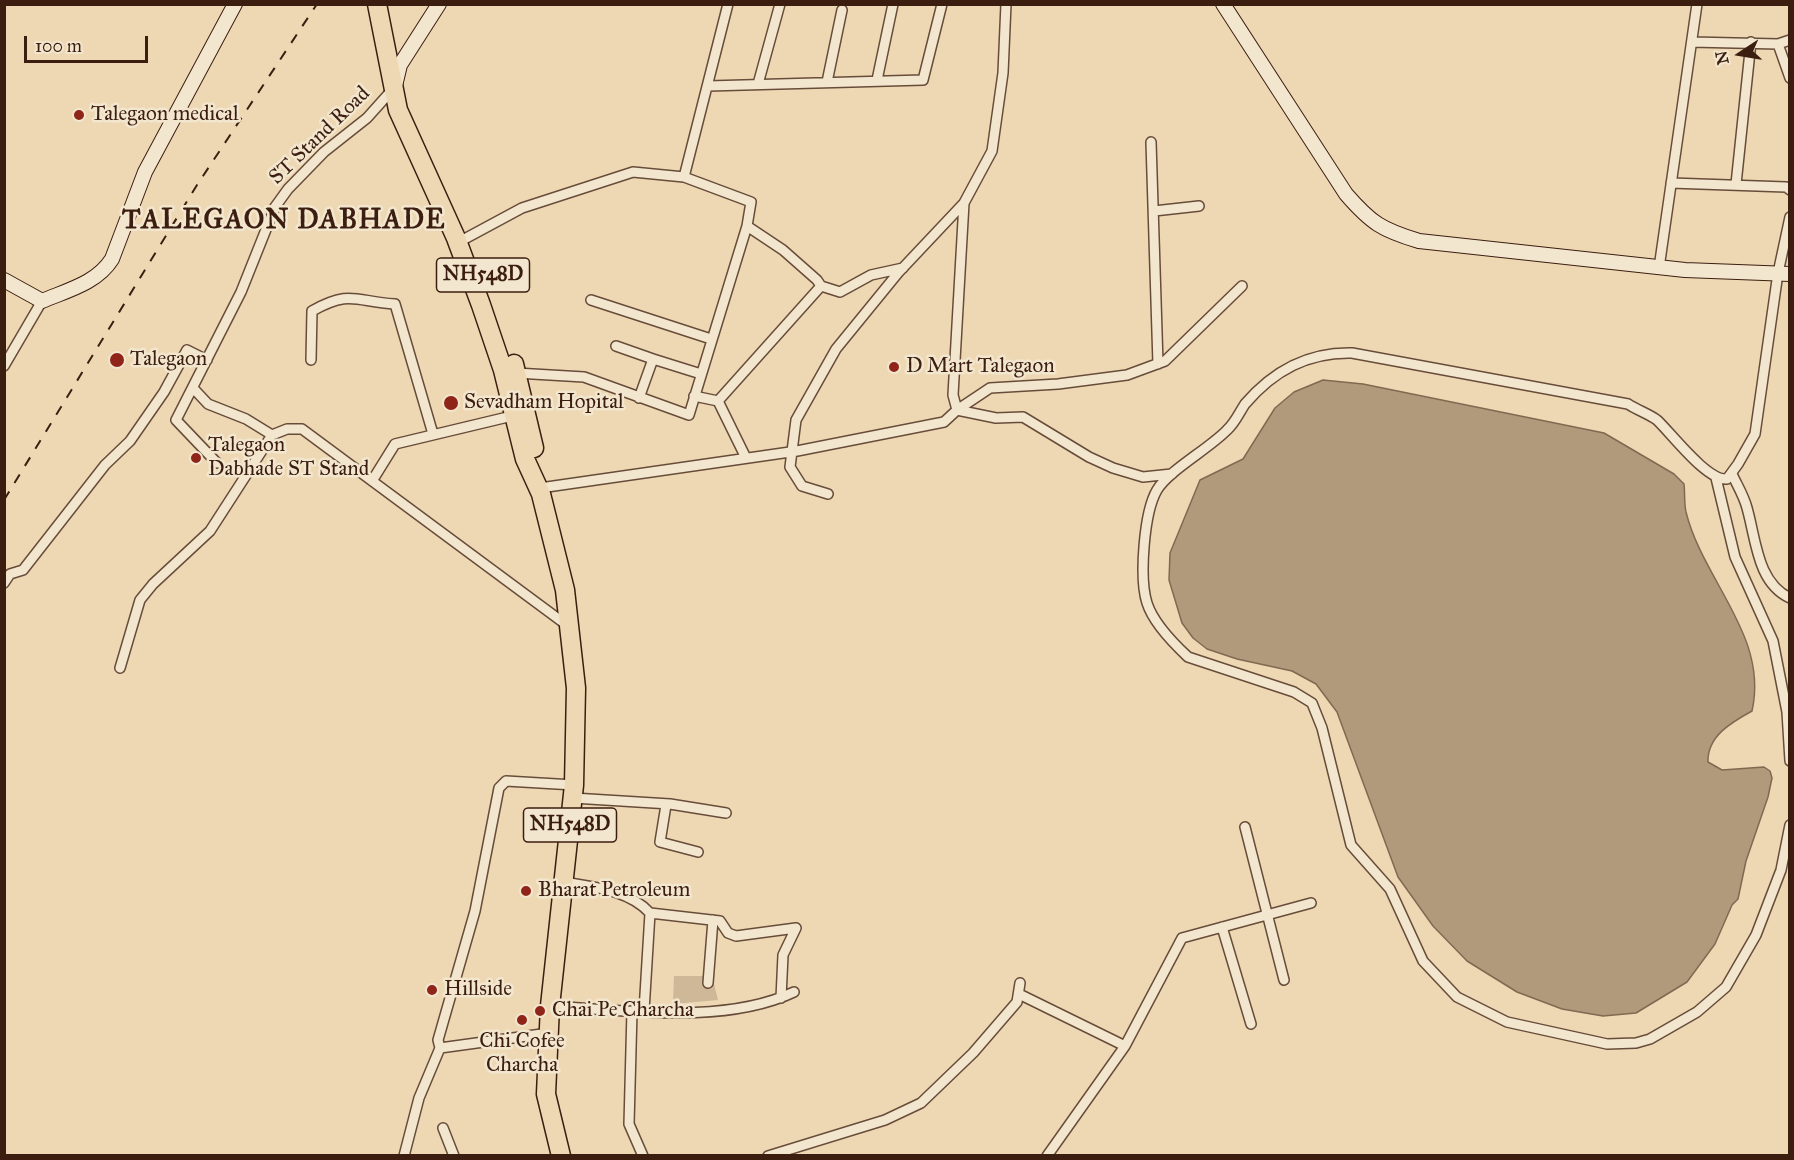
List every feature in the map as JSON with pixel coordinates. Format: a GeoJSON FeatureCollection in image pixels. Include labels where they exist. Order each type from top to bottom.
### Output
{"type":"FeatureCollection","features":[{"type":"Feature","properties":{"kind":"highway","name":"NH548D"},"geometry":{"type":"LineString","coordinates":[[377,4],[400,95],[398,110],[494,303],[516,373],[565,590],[576,688],[573,792],[550,1006],[546,1094],[561,1155]]}},
{"type":"Feature","properties":{"kind":"highway","name":"NH548D"},"geometry":{"type":"LineString","coordinates":[[463,240],[525,459],[541,491]]}},
{"type":"Feature","properties":{"kind":"street"},"geometry":{"type":"LineString","coordinates":[[4,366],[42,301],[89,281],[104,271],[112,259],[145,172],[235,4]]}},
{"type":"Feature","properties":{"kind":"street"},"geometry":{"type":"LineString","coordinates":[[400,95],[400,65],[440,4]]}},
{"type":"Feature","properties":{"kind":"street"},"geometry":{"type":"LineString","coordinates":[[684,177],[728,4]]}},
{"type":"Feature","properties":{"kind":"street"},"geometry":{"type":"LineString","coordinates":[[758,84],[780,4]]}},
{"type":"Feature","properties":{"kind":"street"},"geometry":{"type":"LineString","coordinates":[[877,80],[893,4]]}},
{"type":"Feature","properties":{"kind":"street"},"geometry":{"type":"LineString","coordinates":[[708,86],[923,80],[942,4]]}},
{"type":"Feature","properties":{"kind":"street"},"geometry":{"type":"LineString","coordinates":[[828,494],[802,486],[790,467],[796,420],[836,349],[903,268],[964,203],[992,151],[1003,73],[1006,4]]}},
{"type":"Feature","properties":{"kind":"street"},"geometry":{"type":"LineString","coordinates":[[1223,4],[1346,194],[1368,220],[1393,234],[1419,241],[1659,268],[1784,274]]}},
{"type":"Feature","properties":{"kind":"street"},"geometry":{"type":"LineString","coordinates":[[1659,268],[1697,4]]}},
{"type":"Feature","properties":{"kind":"street"},"geometry":{"type":"LineString","coordinates":[[827,82],[842,10]]}},
{"type":"Feature","properties":{"kind":"street"},"geometry":{"type":"LineString","coordinates":[[1692,42],[1778,44],[1790,40]]}},
{"type":"Feature","properties":{"kind":"street"},"geometry":{"type":"LineString","coordinates":[[1736,184],[1751,42]]}},
{"type":"Feature","properties":{"kind":"street"},"geometry":{"type":"LineString","coordinates":[[1778,44],[1790,78]]}},
{"type":"Feature","properties":{"kind":"street","name":"ST Stand Road"},"geometry":{"type":"LineString","coordinates":[[217,463],[176,420],[242,292],[275,207],[288,189],[324,152],[367,117],[400,95]]}},
{"type":"Feature","properties":{"kind":"street"},"geometry":{"type":"LineString","coordinates":[[1151,142],[1158,364]]}},
{"type":"Feature","properties":{"kind":"street"},"geometry":{"type":"LineString","coordinates":[[463,240],[522,208],[633,172],[684,177],[751,202],[747,226],[689,415],[584,377],[516,373]]}},
{"type":"Feature","properties":{"kind":"street"},"geometry":{"type":"LineString","coordinates":[[1671,183],[1736,184],[1786,187],[1790,190]]}},
{"type":"Feature","properties":{"kind":"street"},"geometry":{"type":"LineString","coordinates":[[957,411],[953,395],[964,203]]}},
{"type":"Feature","properties":{"kind":"street"},"geometry":{"type":"LineString","coordinates":[[1154,211],[1199,206]]}},
{"type":"Feature","properties":{"kind":"street"},"geometry":{"type":"LineString","coordinates":[[1790,217],[1784,274],[1755,434],[1732,474],[1726,479],[1716,478],[1704,469],[1654,418],[1628,404],[1352,353],[1333,353],[1300,361],[1277,374],[1245,404],[1221,436],[1157,489],[1146,534],[1144,590],[1153,615],[1177,646],[1196,661],[1294,692],[1312,703],[1322,728],[1351,845],[1390,889],[1423,961],[1457,997],[1507,1022],[1607,1044],[1636,1043],[1650,1039],[1697,1012],[1726,987],[1760,924],[1781,870],[1790,825]]}},
{"type":"Feature","properties":{"kind":"street"},"geometry":{"type":"LineString","coordinates":[[747,226],[783,250],[821,286],[840,292],[871,275],[903,268]]}},
{"type":"Feature","properties":{"kind":"street"},"geometry":{"type":"LineString","coordinates":[[4,280],[42,301]]}},
{"type":"Feature","properties":{"kind":"street"},"geometry":{"type":"LineString","coordinates":[[718,401],[821,286]]}},
{"type":"Feature","properties":{"kind":"street"},"geometry":{"type":"LineString","coordinates":[[541,491],[792,451],[944,422],[990,388],[1058,384],[1127,375],[1158,364],[1181,348],[1242,286]]}},
{"type":"Feature","properties":{"kind":"street"},"geometry":{"type":"LineString","coordinates":[[311,360],[312,311],[331,301],[349,296],[395,304],[433,434]]}},
{"type":"Feature","properties":{"kind":"street"},"geometry":{"type":"LineString","coordinates":[[591,300],[711,339]]}},
{"type":"Feature","properties":{"kind":"street"},"geometry":{"type":"LineString","coordinates":[[616,346],[701,374]]}},
{"type":"Feature","properties":{"kind":"street"},"geometry":{"type":"LineString","coordinates":[[4,583],[10,574],[23,570],[105,465],[130,441],[164,392],[187,350],[207,360]]}},
{"type":"Feature","properties":{"kind":"street"},"geometry":{"type":"LineString","coordinates":[[639,398],[653,359]]}},
{"type":"Feature","properties":{"kind":"street"},"geometry":{"type":"LineString","coordinates":[[193,388],[208,404],[246,419],[272,435]]}},
{"type":"Feature","properties":{"kind":"street"},"geometry":{"type":"LineString","coordinates":[[694,396],[718,401]]}},
{"type":"Feature","properties":{"kind":"street"},"geometry":{"type":"LineString","coordinates":[[718,401],[746,458]]}},
{"type":"Feature","properties":{"kind":"street"},"geometry":{"type":"LineString","coordinates":[[957,411],[996,418],[1023,417],[1089,457],[1113,468],[1143,477],[1174,474]]}},
{"type":"Feature","properties":{"kind":"street"},"geometry":{"type":"LineString","coordinates":[[372,481],[395,444],[513,416]]}},
{"type":"Feature","properties":{"kind":"street"},"geometry":{"type":"LineString","coordinates":[[120,668],[140,600],[153,584],[210,531],[272,435],[287,429],[302,429],[570,628]]}},
{"type":"Feature","properties":{"kind":"street"},"geometry":{"type":"LineString","coordinates":[[1732,474],[1746,505],[1768,581],[1790,598]]}},
{"type":"Feature","properties":{"kind":"street"},"geometry":{"type":"LineString","coordinates":[[1716,478],[1735,557],[1773,641],[1787,712],[1790,761]]}},
{"type":"Feature","properties":{"kind":"street"},"geometry":{"type":"LineString","coordinates":[[404,1155],[419,1098],[440,1048],[438,1040],[475,911],[499,788],[506,781],[726,813]]}},
{"type":"Feature","properties":{"kind":"street"},"geometry":{"type":"LineString","coordinates":[[666,805],[660,842],[698,852]]}},
{"type":"Feature","properties":{"kind":"street"},"geometry":{"type":"LineString","coordinates":[[1245,827],[1284,980]]}},
{"type":"Feature","properties":{"kind":"street"},"geometry":{"type":"LineString","coordinates":[[564,882],[599,888],[629,897],[643,905],[650,913],[720,921],[728,933],[736,936],[796,928],[783,955],[781,998]]}},
{"type":"Feature","properties":{"kind":"street"},"geometry":{"type":"LineString","coordinates":[[1047,1155],[1125,1047],[1182,938],[1311,903]]}},
{"type":"Feature","properties":{"kind":"street"},"geometry":{"type":"LineString","coordinates":[[644,1011],[650,913]]}},
{"type":"Feature","properties":{"kind":"street"},"geometry":{"type":"LineString","coordinates":[[708,983],[713,920]]}},
{"type":"Feature","properties":{"kind":"street"},"geometry":{"type":"LineString","coordinates":[[1222,927],[1251,1024]]}},
{"type":"Feature","properties":{"kind":"street"},"geometry":{"type":"LineString","coordinates":[[768,1155],[885,1120],[921,1102],[973,1053],[1017,1002],[1020,983]]}},
{"type":"Feature","properties":{"kind":"street"},"geometry":{"type":"LineString","coordinates":[[550,1006],[632,1011],[745,1007],[781,998],[794,992]]}},
{"type":"Feature","properties":{"kind":"street"},"geometry":{"type":"LineString","coordinates":[[1019,994],[1125,1047]]}},
{"type":"Feature","properties":{"kind":"street"},"geometry":{"type":"LineString","coordinates":[[632,1011],[629,1124],[643,1155]]}},
{"type":"Feature","properties":{"kind":"street"},"geometry":{"type":"LineString","coordinates":[[440,1048],[549,1033]]}},
{"type":"Feature","properties":{"kind":"street"},"geometry":{"type":"LineString","coordinates":[[443,1128],[454,1155]]}},
{"type":"Feature","properties":{"kind":"shaded area"},"geometry":{"type":"Polygon","coordinates":[[[1323,380],[1363,384],[1604,433],[1674,474],[1684,484],[1686,512],[1694,537],[1743,633],[1751,658],[1755,684],[1752,711],[1729,725],[1716,737],[1708,762],[1722,770],[1764,767],[1770,771],[1772,778],[1768,797],[1746,861],[1738,899],[1732,905],[1715,944],[1687,982],[1636,1013],[1603,1016],[1562,1009],[1517,992],[1467,961],[1433,926],[1398,877],[1337,712],[1316,684],[1292,671],[1237,659],[1207,649],[1193,638],[1182,623],[1169,580],[1170,553],[1200,480],[1243,459],[1275,408],[1294,392],[1323,380]]]}},
{"type":"Feature","properties":{"kind":"shaded area"},"geometry":{"type":"Polygon","coordinates":[[[674,976],[712,976],[718,1000],[673,1004],[674,976]]]}},
{"type":"Feature","properties":{"kind":"railway"},"geometry":{"type":"LineString","coordinates":[[4,500],[197,185],[317,4]]}},
{"type":"Feature","properties":{"kind":"place","name":"Talegaon medical"},"geometry":{"type":"Point","coordinates":[79,115]}},
{"type":"Feature","properties":{"kind":"place","name":"Talegaon"},"geometry":{"type":"Point","coordinates":[117,360]}},
{"type":"Feature","properties":{"kind":"place","name":"D Mart Talegaon"},"geometry":{"type":"Point","coordinates":[894,367]}},
{"type":"Feature","properties":{"kind":"place","name":"Sevadham Hopital"},"geometry":{"type":"Point","coordinates":[451,403]}},
{"type":"Feature","properties":{"kind":"place","name":"Talegaon Dabhade ST Stand"},"geometry":{"type":"Point","coordinates":[196,458]}},
{"type":"Feature","properties":{"kind":"place","name":"Bharat Petroleum"},"geometry":{"type":"Point","coordinates":[526,891]}},
{"type":"Feature","properties":{"kind":"place","name":"Hillside"},"geometry":{"type":"Point","coordinates":[432,990]}},
{"type":"Feature","properties":{"kind":"place","name":"Chai Pe Charcha"},"geometry":{"type":"Point","coordinates":[540,1011]}},
{"type":"Feature","properties":{"kind":"place","name":"Chi Cofee Charcha"},"geometry":{"type":"Point","coordinates":[522,1020]}},
{"type":"Feature","properties":{"kind":"district","name":"TALEGAON DABHADE"},"geometry":{"type":"Point","coordinates":[284,221]}}]}
